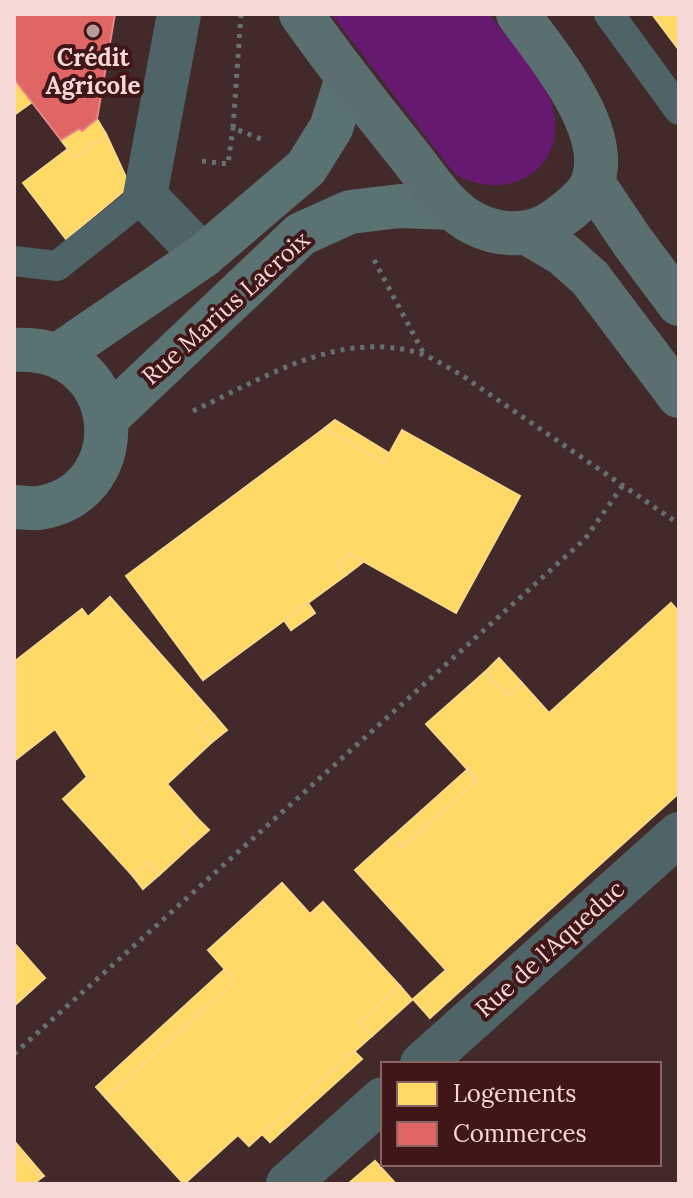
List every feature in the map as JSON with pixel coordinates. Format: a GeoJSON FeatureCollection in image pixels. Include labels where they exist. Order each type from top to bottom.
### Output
{"type":"FeatureCollection","features":[{"type":"Feature","properties":{"kind":"main road"},"geometry":{"type":"LineString","coordinates":[[301,14],[347,78],[451,208],[475,224],[504,234],[527,233],[551,224],[574,207],[593,183],[596,161],[584,110],[529,20]]}},
{"type":"Feature","properties":{"kind":"main road"},"geometry":{"type":"LineString","coordinates":[[58,355],[203,256],[306,168],[331,128],[347,78]]}},
{"type":"Feature","properties":{"kind":"main road"},"geometry":{"type":"LineString","coordinates":[[593,183],[679,304]]}},
{"type":"Feature","properties":{"kind":"main road","name":"Rue Marius Lacroix"},"geometry":{"type":"LineString","coordinates":[[106,419],[301,234],[350,212],[400,206],[451,208]]}},
{"type":"Feature","properties":{"kind":"main road"},"geometry":{"type":"LineString","coordinates":[[527,233],[563,254],[590,278],[679,396]]}},
{"type":"Feature","properties":{"kind":"main road"},"geometry":{"type":"LineString","coordinates":[[14,350],[34,349],[58,355],[76,365],[101,398],[106,419],[105,443],[97,468],[82,487],[61,501],[38,508],[14,507]]}},
{"type":"Feature","properties":{"kind":"street"},"geometry":{"type":"LineString","coordinates":[[179,14],[145,196],[203,256]]}},
{"type":"Feature","properties":{"kind":"street","name":"Rue de l'Aqueduc"},"geometry":{"type":"LineString","coordinates":[[424,1062],[679,834]]}},
{"type":"Feature","properties":{"kind":"street"},"geometry":{"type":"LineString","coordinates":[[288,1184],[381,1101]]}},
{"type":"Feature","properties":{"kind":"lane"},"geometry":{"type":"LineString","coordinates":[[609,14],[679,110]]}},
{"type":"Feature","properties":{"kind":"lane"},"geometry":{"type":"LineString","coordinates":[[14,261],[57,266],[145,196]]}},
{"type":"Feature","properties":{"kind":"path"},"geometry":{"type":"LineString","coordinates":[[183,415],[305,358],[349,348],[394,348],[424,355],[460,374],[679,524]]}},
{"type":"Feature","properties":{"kind":"path"},"geometry":{"type":"LineString","coordinates":[[14,1054],[585,539],[623,485]]}},
{"type":"Feature","properties":{"kind":"shaded area"},"geometry":{"type":"Polygon","coordinates":[[[331,14],[489,14],[533,68],[552,105],[555,127],[552,147],[543,163],[530,175],[513,183],[494,185],[474,182],[454,173],[331,14]]]}},
{"type":"Feature","properties":{"kind":"building: Logements"},"geometry":{"type":"Polygon","coordinates":[[[652,14],[679,14],[679,50],[652,14]]]}},
{"type":"Feature","properties":{"kind":"building: Logements"},"geometry":{"type":"Polygon","coordinates":[[[14,79],[32,102],[14,115],[14,79]]]}},
{"type":"Feature","properties":{"kind":"building: Logements"},"geometry":{"type":"Polygon","coordinates":[[[97,119],[106,134],[75,158],[61,140],[79,129],[82,131],[97,119]]]}},
{"type":"Feature","properties":{"kind":"building: Logements"},"geometry":{"type":"Polygon","coordinates":[[[106,134],[130,186],[66,239],[23,183],[68,149],[75,158],[106,134]]]}},
{"type":"Feature","properties":{"kind":"building: Logements"},"geometry":{"type":"Polygon","coordinates":[[[335,420],[389,453],[384,463],[325,428],[335,420]]]}},
{"type":"Feature","properties":{"kind":"building: Logements"},"geometry":{"type":"Polygon","coordinates":[[[325,428],[384,463],[402,430],[520,496],[456,613],[350,554],[337,564],[346,575],[203,680],[126,576],[325,428]]]}},
{"type":"Feature","properties":{"kind":"building: Logements"},"geometry":{"type":"Polygon","coordinates":[[[350,554],[363,562],[346,575],[337,564],[350,554]]]}},
{"type":"Feature","properties":{"kind":"building: Logements"},"geometry":{"type":"Polygon","coordinates":[[[110,597],[214,715],[198,729],[211,743],[167,784],[197,818],[182,831],[193,844],[159,875],[147,863],[133,876],[63,799],[87,777],[55,729],[14,761],[14,662],[82,609],[88,617],[110,597]]]}},
{"type":"Feature","properties":{"kind":"building: Logements"},"geometry":{"type":"Polygon","coordinates":[[[308,603],[315,613],[291,630],[284,620],[308,603]]]}},
{"type":"Feature","properties":{"kind":"building: Logements"},"geometry":{"type":"Polygon","coordinates":[[[671,603],[679,612],[679,793],[430,1018],[413,999],[446,970],[355,870],[392,837],[402,848],[477,780],[426,724],[485,672],[508,696],[522,683],[549,713],[671,603]]]}},
{"type":"Feature","properties":{"kind":"building: Logements"},"geometry":{"type":"Polygon","coordinates":[[[499,658],[522,683],[508,696],[485,672],[499,658]]]}},
{"type":"Feature","properties":{"kind":"building: Logements"},"geometry":{"type":"Polygon","coordinates":[[[214,715],[227,730],[211,743],[198,729],[214,715]]]}},
{"type":"Feature","properties":{"kind":"building: Logements"},"geometry":{"type":"Polygon","coordinates":[[[467,770],[477,780],[402,848],[392,837],[467,770]]]}},
{"type":"Feature","properties":{"kind":"building: Logements"},"geometry":{"type":"Polygon","coordinates":[[[197,818],[209,830],[193,844],[182,831],[197,818]]]}},
{"type":"Feature","properties":{"kind":"building: Logements"},"geometry":{"type":"Polygon","coordinates":[[[147,863],[159,875],[143,889],[133,876],[147,863]]]}},
{"type":"Feature","properties":{"kind":"building: Logements"},"geometry":{"type":"Polygon","coordinates":[[[282,883],[310,914],[323,902],[400,986],[360,1022],[372,1036],[249,1146],[238,1135],[184,1184],[106,1098],[235,981],[208,950],[282,883]]]}},
{"type":"Feature","properties":{"kind":"building: Logements"},"geometry":{"type":"Polygon","coordinates":[[[14,943],[45,978],[14,1006],[14,943]]]}},
{"type":"Feature","properties":{"kind":"building: Logements"},"geometry":{"type":"Polygon","coordinates":[[[225,969],[235,981],[106,1098],[96,1087],[225,969]]]}},
{"type":"Feature","properties":{"kind":"building: Logements"},"geometry":{"type":"Polygon","coordinates":[[[400,986],[412,1000],[372,1036],[360,1022],[400,986]]]}},
{"type":"Feature","properties":{"kind":"building: Logements"},"geometry":{"type":"Polygon","coordinates":[[[354,1051],[362,1059],[270,1142],[262,1134],[354,1051]]]}},
{"type":"Feature","properties":{"kind":"building: Logements"},"geometry":{"type":"Polygon","coordinates":[[[14,1141],[44,1176],[41,1178],[14,1148],[14,1141]]]}},
{"type":"Feature","properties":{"kind":"building: Logements"},"geometry":{"type":"Polygon","coordinates":[[[14,1148],[41,1178],[34,1184],[14,1184],[14,1148]]]}},
{"type":"Feature","properties":{"kind":"building: Logements"},"geometry":{"type":"Polygon","coordinates":[[[375,1161],[396,1184],[348,1184],[375,1161]]]}},
{"type":"Feature","properties":{"kind":"building: Commerces"},"geometry":{"type":"Polygon","coordinates":[[[14,14],[115,14],[97,119],[82,131],[79,129],[61,140],[14,79],[14,14]]]}},
{"type":"Feature","properties":{"kind":"place","name":"Crédit Agricole"},"geometry":{"type":"Point","coordinates":[93,31]}}]}
